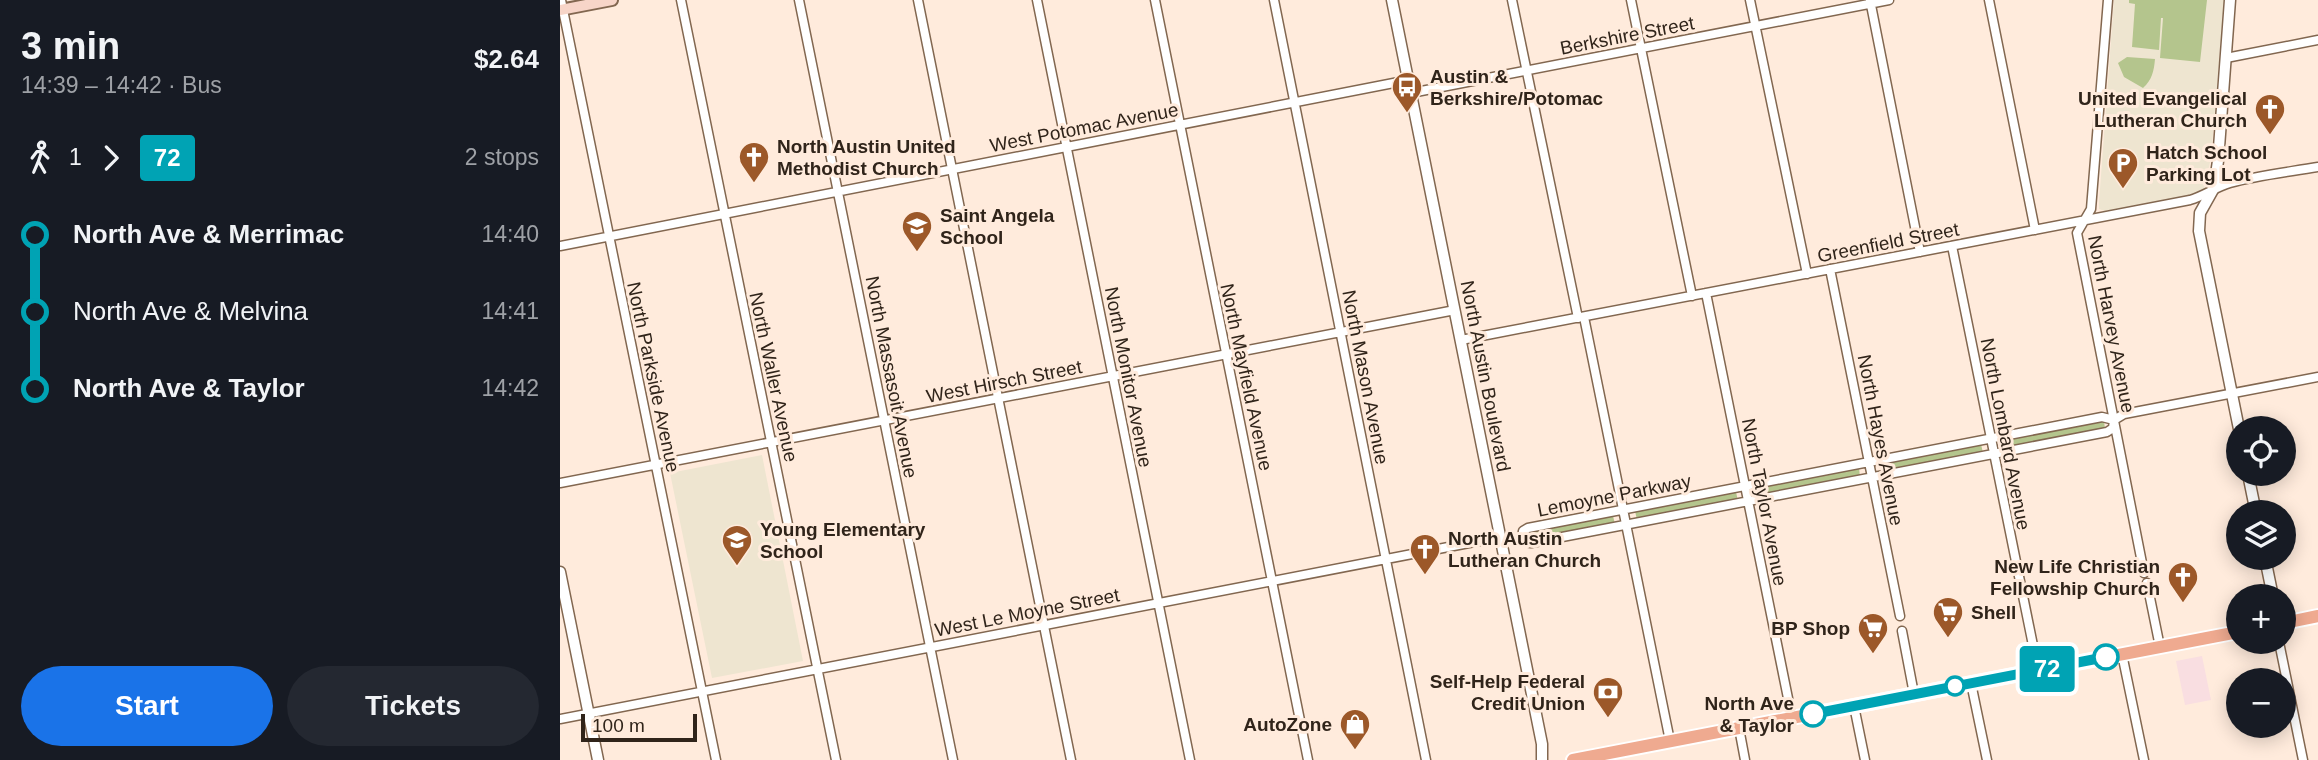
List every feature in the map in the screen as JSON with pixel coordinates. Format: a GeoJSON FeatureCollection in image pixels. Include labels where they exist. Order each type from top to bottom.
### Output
{"type":"FeatureCollection","features":[{"type":"Feature","properties":{"kind":"main road"},"geometry":{"type":"LineString","coordinates":[[561,7],[612,0]]}},
{"type":"Feature","properties":{"kind":"main road"},"geometry":{"type":"LineString","coordinates":[[2296,621],[2318,616]]}},
{"type":"Feature","properties":{"kind":"main road"},"geometry":{"type":"LineString","coordinates":[[1573,760],[1625,755],[1670,741],[2226,634]]}},
{"type":"Feature","properties":{"kind":"street","name":"North Waller Avenue"},"geometry":{"type":"LineString","coordinates":[[681,0],[836,760]]}},
{"type":"Feature","properties":{"kind":"street","name":"North Massasoit Avenue"},"geometry":{"type":"LineString","coordinates":[[799,0],[953,760]]}},
{"type":"Feature","properties":{"kind":"street"},"geometry":{"type":"LineString","coordinates":[[918,0],[1071,760]]}},
{"type":"Feature","properties":{"kind":"street","name":"North Monitor Avenue"},"geometry":{"type":"LineString","coordinates":[[1037,0],[1190,760]]}},
{"type":"Feature","properties":{"kind":"street","name":"North Mayfield Avenue"},"geometry":{"type":"LineString","coordinates":[[1155,0],[1308,760]]}},
{"type":"Feature","properties":{"kind":"street","name":"North Mason Avenue"},"geometry":{"type":"LineString","coordinates":[[1274,0],[1426,760]]}},
{"type":"Feature","properties":{"kind":"street","name":"North Austin Boulevard"},"geometry":{"type":"LineString","coordinates":[[1392,0],[1542,744],[1542,760]]}},
{"type":"Feature","properties":{"kind":"street"},"geometry":{"type":"LineString","coordinates":[[1512,0],[1626,524],[1670,741]]}},
{"type":"Feature","properties":{"kind":"street"},"geometry":{"type":"LineString","coordinates":[[1631,0],[1692,296]]}},
{"type":"Feature","properties":{"kind":"street"},"geometry":{"type":"LineString","coordinates":[[1750,0],[1807,274]]}},
{"type":"Feature","properties":{"kind":"street","name":"Berkshire Street"},"geometry":{"type":"LineString","coordinates":[[1411,93],[1889,0]]}},
{"type":"Feature","properties":{"kind":"street"},"geometry":{"type":"LineString","coordinates":[[1989,0],[2035,230]]}},
{"type":"Feature","properties":{"kind":"street","name":"North Harvey Avenue"},"geometry":{"type":"LineString","coordinates":[[2108,0],[2091,209],[2082,220],[2077,233],[2144,573]]}},
{"type":"Feature","properties":{"kind":"street"},"geometry":{"type":"LineString","coordinates":[[2230,0],[2214,188],[2200,213],[2199,231],[2236,416]]}},
{"type":"Feature","properties":{"kind":"street"},"geometry":{"type":"LineString","coordinates":[[1870,2],[1920,252]]}},
{"type":"Feature","properties":{"kind":"street","name":"North Parkside Avenue"},"geometry":{"type":"LineString","coordinates":[[561,7],[716,760]]}},
{"type":"Feature","properties":{"kind":"street"},"geometry":{"type":"LineString","coordinates":[[2226,58],[2318,40]]}},
{"type":"Feature","properties":{"kind":"street","name":"West Potomac Avenue"},"geometry":{"type":"LineString","coordinates":[[560,246],[1409,80]]}},
{"type":"Feature","properties":{"kind":"street","name":"Greenfield Street"},"geometry":{"type":"LineString","coordinates":[[1461,341],[2190,200],[2233,182],[2318,167]]}},
{"type":"Feature","properties":{"kind":"street","name":"North Lombard Avenue"},"geometry":{"type":"LineString","coordinates":[[1952,246],[2038,670]]}},
{"type":"Feature","properties":{"kind":"street","name":"North Hayes Avenue"},"geometry":{"type":"LineString","coordinates":[[1830,269],[1900,616]]}},
{"type":"Feature","properties":{"kind":"street","name":"North Taylor Avenue"},"geometry":{"type":"LineString","coordinates":[[1706,293],[1793,718]]}},
{"type":"Feature","properties":{"kind":"street","name":"West Hirsch Street"},"geometry":{"type":"LineString","coordinates":[[560,483],[1455,310]]}},
{"type":"Feature","properties":{"kind":"street","name":"Lemoyne Parkway"},"geometry":{"type":"LineString","coordinates":[[2114,420],[2113,428],[2107,432],[1531,543],[1522,538],[1523,531],[1528,528],[2102,417],[2114,420],[2130,413],[2318,377]]}},
{"type":"Feature","properties":{"kind":"street","name":"West Le Moyne Street"},"geometry":{"type":"LineString","coordinates":[[560,719],[1500,537]]}},
{"type":"Feature","properties":{"kind":"street"},"geometry":{"type":"LineString","coordinates":[[560,572],[598,760]]}},
{"type":"Feature","properties":{"kind":"street"},"geometry":{"type":"LineString","coordinates":[[2147,583],[2160,647]]}},
{"type":"Feature","properties":{"kind":"street"},"geometry":{"type":"LineString","coordinates":[[1902,631],[1914,694]]}},
{"type":"Feature","properties":{"kind":"street"},"geometry":{"type":"LineString","coordinates":[[2122,654],[2144,760]]}},
{"type":"Feature","properties":{"kind":"street"},"geometry":{"type":"LineString","coordinates":[[2281,654],[2303,760]]}},
{"type":"Feature","properties":{"kind":"street"},"geometry":{"type":"LineString","coordinates":[[1971,683],[1987,760]]}},
{"type":"Feature","properties":{"kind":"street"},"geometry":{"type":"LineString","coordinates":[[1854,706],[1865,760]]}},
{"type":"Feature","properties":{"kind":"street"},"geometry":{"type":"LineString","coordinates":[[1739,728],[1745,760]]}},
{"type":"Feature","properties":{"kind":"shaded area"},"geometry":{"type":"Polygon","coordinates":[[[2114,0],[2224,0],[2211,158],[2204,189],[2190,195],[2105,211],[2099,209],[2099,202],[2114,0]]]}},
{"type":"Feature","properties":{"kind":"shaded area","name":"Young Elementary School"},"geometry":{"type":"Polygon","coordinates":[[[762,455],[803,661],[712,678],[670,473],[762,455]]]}},
{"type":"Feature","properties":{"kind":"shaded area"},"geometry":{"type":"Polygon","coordinates":[[[2202,656],[2211,700],[2185,705],[2176,661],[2202,656]]]}},
{"type":"Feature","properties":{"kind":"green space"},"geometry":{"type":"Polygon","coordinates":[[[2129,0],[2207,0],[2200,62],[2160,58],[2163,18],[2159,50],[2132,47],[2135,4],[2129,3],[2129,0]]]}},
{"type":"Feature","properties":{"kind":"green space"},"geometry":{"type":"Polygon","coordinates":[[[2127,57],[2155,59],[2152,75],[2143,88],[2124,77],[2118,63],[2127,57]]]}},
{"type":"Feature","properties":{"kind":"green space"},"geometry":{"type":"Polygon","coordinates":[[[2104,421],[2105,429],[2005,449],[2004,440],[2104,421]]]}},
{"type":"Feature","properties":{"kind":"green space"},"geometry":{"type":"Polygon","coordinates":[[[1981,444],[1983,453],[1883,473],[1881,464],[1981,444]]]}},
{"type":"Feature","properties":{"kind":"green space"},"geometry":{"type":"Polygon","coordinates":[[[1859,468],[1860,477],[1760,496],[1758,488],[1859,468]]]}},
{"type":"Feature","properties":{"kind":"green space"},"geometry":{"type":"Polygon","coordinates":[[[1736,492],[1738,501],[1637,520],[1635,511],[1736,492]]]}},
{"type":"Feature","properties":{"kind":"green space"},"geometry":{"type":"Polygon","coordinates":[[[1613,516],[1615,524],[1529,540],[1527,537],[1530,532],[1613,516]]]}},
{"type":"Feature","properties":{"kind":"bus line","name":"72"},"geometry":{"type":"LineString","coordinates":[[1813,714],[2106,657]]}},
{"type":"Feature","properties":{"kind":"place","name":"Austin & Berkshire/Potomac"},"geometry":{"type":"Point","coordinates":[1407,114]}},
{"type":"Feature","properties":{"kind":"place","name":"United Evangelical Lutheran Church"},"geometry":{"type":"Point","coordinates":[2270,136]}},
{"type":"Feature","properties":{"kind":"place","name":"North Austin United Methodist Church"},"geometry":{"type":"Point","coordinates":[754,184]}},
{"type":"Feature","properties":{"kind":"place","name":"Hatch School Parking Lot"},"geometry":{"type":"Point","coordinates":[2123,190]}},
{"type":"Feature","properties":{"kind":"place","name":"Saint Angela School"},"geometry":{"type":"Point","coordinates":[917,253]}},
{"type":"Feature","properties":{"kind":"place","name":"Young Elementary School"},"geometry":{"type":"Point","coordinates":[737,567]}},
{"type":"Feature","properties":{"kind":"place","name":"North Austin Lutheran Church"},"geometry":{"type":"Point","coordinates":[1425,576]}},
{"type":"Feature","properties":{"kind":"place","name":"New Life Christian Fellowship Church"},"geometry":{"type":"Point","coordinates":[2183,604]}},
{"type":"Feature","properties":{"kind":"place","name":"Shell"},"geometry":{"type":"Point","coordinates":[1948,639]}},
{"type":"Feature","properties":{"kind":"place","name":"BP Shop"},"geometry":{"type":"Point","coordinates":[1873,655]}},
{"type":"Feature","properties":{"kind":"place","name":"North Ave & Taylor"},"geometry":{"type":"Point","coordinates":[1813,714]}},
{"type":"Feature","properties":{"kind":"place","name":"Self-Help Federal Credit Union"},"geometry":{"type":"Point","coordinates":[1608,719]}},
{"type":"Feature","properties":{"kind":"place","name":"AutoZone"},"geometry":{"type":"Point","coordinates":[1355,751]}}]}
